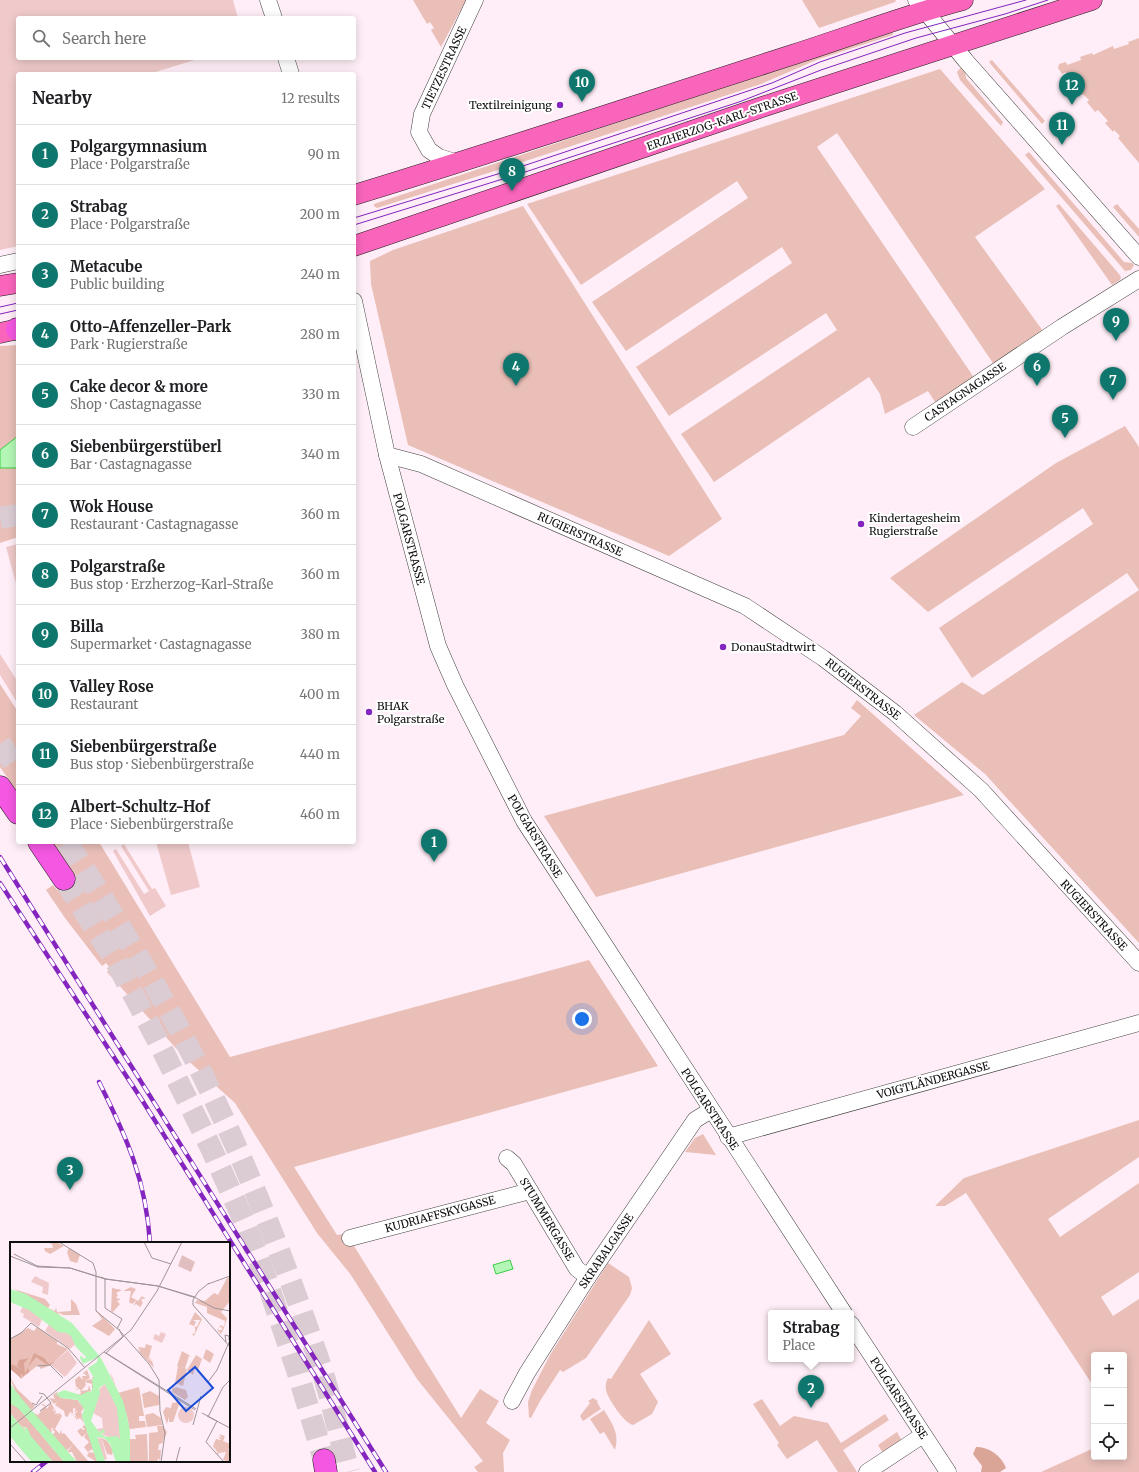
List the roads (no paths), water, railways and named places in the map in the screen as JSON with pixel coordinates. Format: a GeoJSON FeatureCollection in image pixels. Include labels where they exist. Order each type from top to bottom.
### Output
{"type":"FeatureCollection","features":[{"type":"Feature","properties":{"kind":"highway"},"geometry":{"type":"LineString","coordinates":[[0,787],[16,810]]}},
{"type":"Feature","properties":{"kind":"highway"},"geometry":{"type":"LineString","coordinates":[[40,844],[64,879]]}},
{"type":"Feature","properties":{"kind":"main road"},"geometry":{"type":"LineString","coordinates":[[356,194],[823,45],[920,5],[963,0]]}},
{"type":"Feature","properties":{"kind":"main road","name":"ERZHERZOG-KARL-STRASSE"},"geometry":{"type":"LineString","coordinates":[[356,245],[512,191],[1092,0]]}},
{"type":"Feature","properties":{"kind":"main road"},"geometry":{"type":"LineString","coordinates":[[0,286],[16,282]]}},
{"type":"Feature","properties":{"kind":"street"},"geometry":{"type":"LineString","coordinates":[[268,0],[273,16]]}},
{"type":"Feature","properties":{"kind":"street","name":"TIETZESTRASSE"},"geometry":{"type":"LineString","coordinates":[[458,163],[439,157],[429,150],[419,132],[422,114],[475,0]]}},
{"type":"Feature","properties":{"kind":"street"},"geometry":{"type":"LineString","coordinates":[[920,5],[952,45],[1139,257]]}},
{"type":"Feature","properties":{"kind":"street"},"geometry":{"type":"LineString","coordinates":[[287,60],[290,72]]}},
{"type":"Feature","properties":{"kind":"street"},"geometry":{"type":"LineString","coordinates":[[0,265],[16,261]]}},
{"type":"Feature","properties":{"kind":"street","name":"CASTAGNAGASSE"},"geometry":{"type":"LineString","coordinates":[[913,427],[1062,327],[1139,279]]}},
{"type":"Feature","properties":{"kind":"street","name":"POLGARSTRASSE"},"geometry":{"type":"LineString","coordinates":[[356,311],[387,455],[438,646],[488,754],[524,821],[728,1137],[842,1310]]}},
{"type":"Feature","properties":{"kind":"street","name":"RUGIERSTRASSE"},"geometry":{"type":"LineString","coordinates":[[387,455],[421,464],[745,606],[823,658],[895,714],[981,790],[1139,963]]}},
{"type":"Feature","properties":{"kind":"street","name":"VOIGTLÄNDERGASSE"},"geometry":{"type":"LineString","coordinates":[[728,1137],[1139,1023]]}},
{"type":"Feature","properties":{"kind":"street","name":"SKRABALGASSE"},"geometry":{"type":"LineString","coordinates":[[512,1402],[526,1372],[588,1277],[695,1120],[711,1110]]}},
{"type":"Feature","properties":{"kind":"street","name":"STUMMERGASSE"},"geometry":{"type":"LineString","coordinates":[[507,1158],[514,1164],[577,1269],[588,1277]]}},
{"type":"Feature","properties":{"kind":"street","name":"KUDRIAFFSKYGASSE"},"geometry":{"type":"LineString","coordinates":[[350,1238],[530,1191]]}},
{"type":"Feature","properties":{"kind":"street","name":"POLGARSTRASSE"},"geometry":{"type":"LineString","coordinates":[[854,1329],[948,1472]]}},
{"type":"Feature","properties":{"kind":"street"},"geometry":{"type":"LineString","coordinates":[[867,1472],[924,1435]]}},
{"type":"Feature","properties":{"kind":"tunnel"},"geometry":{"type":"LineString","coordinates":[[0,518],[16,515]]}},
{"type":"Feature","properties":{"kind":"tunnel"},"geometry":{"type":"LineString","coordinates":[[0,744],[16,766]]}},
{"type":"Feature","properties":{"kind":"tunnel"},"geometry":{"type":"LineString","coordinates":[[68,844],[152,980],[199,1067],[219,1108],[255,1191],[289,1276],[319,1361],[349,1472]]}},
{"type":"Feature","properties":{"kind":"tunnel"},"geometry":{"type":"LineString","coordinates":[[64,879],[115,960],[157,1039],[211,1148],[244,1221],[264,1273],[297,1370],[324,1460]]}},
{"type":"Feature","properties":{"kind":"tram line"},"geometry":{"type":"LineString","coordinates":[[356,217],[514,169],[772,83],[820,62],[905,33],[1026,0]]}},
{"type":"Feature","properties":{"kind":"tram line"},"geometry":{"type":"LineString","coordinates":[[356,224],[519,174],[739,102],[821,70],[916,38],[1005,14],[1048,0]]}},
{"type":"Feature","properties":{"kind":"tram line"},"geometry":{"type":"LineString","coordinates":[[0,307],[16,303]]}},
{"type":"Feature","properties":{"kind":"tram line"},"geometry":{"type":"LineString","coordinates":[[0,314],[16,310]]}},
{"type":"Feature","properties":{"kind":"railway"},"geometry":{"type":"LineString","coordinates":[[0,857],[386,1472]]}},
{"type":"Feature","properties":{"kind":"railway"},"geometry":{"type":"LineString","coordinates":[[0,883],[142,1100],[375,1472]]}},
{"type":"Feature","properties":{"kind":"railway"},"geometry":{"type":"LineString","coordinates":[[99,1082],[134,1160],[144,1199],[150,1242]]}},
{"type":"Feature","properties":{"kind":"railway"},"geometry":{"type":"LineString","coordinates":[[33,1472],[46,1462]]}},
{"type":"Feature","properties":{"kind":"place","name":"Valley Rose"},"geometry":{"type":"Point","coordinates":[582,102]}},
{"type":"Feature","properties":{"kind":"place","name":"Textilreinigung"},"geometry":{"type":"Point","coordinates":[560,105]}},
{"type":"Feature","properties":{"kind":"place","name":"Albert-Schultz-Hof"},"geometry":{"type":"Point","coordinates":[1072,105]}},
{"type":"Feature","properties":{"kind":"place","name":"Siebenbürgerstraße"},"geometry":{"type":"Point","coordinates":[1062,145]}},
{"type":"Feature","properties":{"kind":"place","name":"Polgarstraße"},"geometry":{"type":"Point","coordinates":[512,191]}},
{"type":"Feature","properties":{"kind":"place","name":"Billa"},"geometry":{"type":"Point","coordinates":[1116,341]}},
{"type":"Feature","properties":{"kind":"place","name":"Otto-Affenzeller-Park"},"geometry":{"type":"Point","coordinates":[516,386]}},
{"type":"Feature","properties":{"kind":"place","name":"Siebenbürgerstüberl"},"geometry":{"type":"Point","coordinates":[1037,386]}},
{"type":"Feature","properties":{"kind":"place","name":"Wok House"},"geometry":{"type":"Point","coordinates":[1113,400]}},
{"type":"Feature","properties":{"kind":"place","name":"Cake decor & more"},"geometry":{"type":"Point","coordinates":[1065,438]}},
{"type":"Feature","properties":{"kind":"place","name":"Kindertagesheim Rugierstraße"},"geometry":{"type":"Point","coordinates":[861,524]}},
{"type":"Feature","properties":{"kind":"place","name":"DonauStadtwirt"},"geometry":{"type":"Point","coordinates":[723,647]}},
{"type":"Feature","properties":{"kind":"place","name":"BHAK Polgarstraße"},"geometry":{"type":"Point","coordinates":[369,712]}},
{"type":"Feature","properties":{"kind":"place","name":"Polgargymnasium"},"geometry":{"type":"Point","coordinates":[434,862]}},
{"type":"Feature","properties":{"kind":"place","name":"Metacube"},"geometry":{"type":"Point","coordinates":[70,1190]}},
{"type":"Feature","properties":{"kind":"place","name":"Strabag"},"geometry":{"type":"Point","coordinates":[811,1408]}}]}
